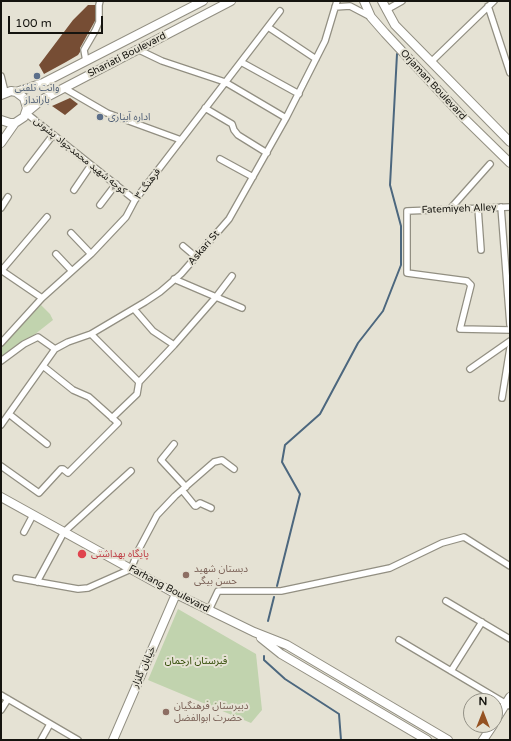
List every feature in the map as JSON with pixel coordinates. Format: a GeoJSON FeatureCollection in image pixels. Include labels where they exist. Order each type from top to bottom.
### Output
{"type":"FeatureCollection","features":[{"type":"Feature","properties":{"kind":"main road","name":"Shariati Boulevard"},"geometry":{"type":"LineString","coordinates":[[3,94],[16,92],[43,84],[203,1]]}},
{"type":"Feature","properties":{"kind":"main road","name":"Shariati Boulevard"},"geometry":{"type":"LineString","coordinates":[[15,123],[20,121],[26,113],[43,99],[231,1]]}},
{"type":"Feature","properties":{"kind":"main road","name":"Orjaman Boulevard"},"geometry":{"type":"LineString","coordinates":[[364,1],[371,17],[385,33],[465,119],[510,163]]}},
{"type":"Feature","properties":{"kind":"main road","name":"Orjaman Boulevard"},"geometry":{"type":"LineString","coordinates":[[382,1],[396,25],[510,142]]}},
{"type":"Feature","properties":{"kind":"main road"},"geometry":{"type":"LineString","coordinates":[[385,33],[396,25]]}},
{"type":"Feature","properties":{"kind":"main road"},"geometry":{"type":"LineString","coordinates":[[16,92],[24,98],[27,108],[26,113]]}},
{"type":"Feature","properties":{"kind":"main road"},"geometry":{"type":"LineString","coordinates":[[1,120],[15,123],[1,143]]}},
{"type":"Feature","properties":{"kind":"main road","name":"Farhang Boulevard"},"geometry":{"type":"LineString","coordinates":[[1,497],[130,570],[176,594],[254,632],[287,645],[448,740]]}},
{"type":"Feature","properties":{"kind":"main road","name":"خیابان گلزار"},"geometry":{"type":"LineString","coordinates":[[113,740],[176,594]]}},
{"type":"Feature","properties":{"kind":"main road","name":"Farhang Boulevard"},"geometry":{"type":"LineString","coordinates":[[254,632],[281,654],[427,740]]}},
{"type":"Feature","properties":{"kind":"main road"},"geometry":{"type":"LineString","coordinates":[[503,710],[509,702]]}},
{"type":"Feature","properties":{"kind":"street"},"geometry":{"type":"LineString","coordinates":[[86,61],[84,50],[99,22],[100,1]]}},
{"type":"Feature","properties":{"kind":"street","name":"Askari St"},"geometry":{"type":"LineString","coordinates":[[55,348],[91,334],[160,292],[181,274],[229,219],[299,94],[325,41],[336,1]]}},
{"type":"Feature","properties":{"kind":"street"},"geometry":{"type":"LineString","coordinates":[[386,10],[402,1]]}},
{"type":"Feature","properties":{"kind":"street"},"geometry":{"type":"LineString","coordinates":[[432,61],[494,1]]}},
{"type":"Feature","properties":{"kind":"street"},"geometry":{"type":"LineString","coordinates":[[335,7],[350,6],[371,17]]}},
{"type":"Feature","properties":{"kind":"street"},"geometry":{"type":"LineString","coordinates":[[488,6],[510,72]]}},
{"type":"Feature","properties":{"kind":"street","name":"فرهنگ ۳"},"geometry":{"type":"LineString","coordinates":[[2,340],[42,298],[91,254],[126,217],[135,200],[280,12]]}},
{"type":"Feature","properties":{"kind":"street"},"geometry":{"type":"LineString","coordinates":[[268,27],[316,59]]}},
{"type":"Feature","properties":{"kind":"street"},"geometry":{"type":"LineString","coordinates":[[137,49],[162,61],[225,82],[286,118]]}},
{"type":"Feature","properties":{"kind":"street"},"geometry":{"type":"LineString","coordinates":[[240,62],[299,94]]}},
{"type":"Feature","properties":{"kind":"street"},"geometry":{"type":"LineString","coordinates":[[1,76],[3,94]]}},
{"type":"Feature","properties":{"kind":"street"},"geometry":{"type":"LineString","coordinates":[[64,88],[107,113],[181,140]]}},
{"type":"Feature","properties":{"kind":"street"},"geometry":{"type":"LineString","coordinates":[[205,108],[232,124],[238,135],[267,152]]}},
{"type":"Feature","properties":{"kind":"street","name":"کوچه شهید محمدجواد پشوتن"},"geometry":{"type":"LineString","coordinates":[[26,113],[135,200]]}},
{"type":"Feature","properties":{"kind":"street"},"geometry":{"type":"LineString","coordinates":[[27,169],[53,135]]}},
{"type":"Feature","properties":{"kind":"street"},"geometry":{"type":"LineString","coordinates":[[220,159],[253,176]]}},
{"type":"Feature","properties":{"kind":"street"},"geometry":{"type":"LineString","coordinates":[[450,209],[490,164]]}},
{"type":"Feature","properties":{"kind":"street"},"geometry":{"type":"LineString","coordinates":[[74,190],[91,165]]}},
{"type":"Feature","properties":{"kind":"street"},"geometry":{"type":"LineString","coordinates":[[100,206],[116,184]]}},
{"type":"Feature","properties":{"kind":"street"},"geometry":{"type":"LineString","coordinates":[[1,208],[8,197]]}},
{"type":"Feature","properties":{"kind":"street"},"geometry":{"type":"LineString","coordinates":[[501,207],[510,325]]}},
{"type":"Feature","properties":{"kind":"street","name":"Fatemiyeh Alley"},"geometry":{"type":"LineString","coordinates":[[510,207],[407,211],[407,273],[467,281],[471,285],[460,329],[510,330]]}},
{"type":"Feature","properties":{"kind":"street"},"geometry":{"type":"LineString","coordinates":[[478,208],[481,250]]}},
{"type":"Feature","properties":{"kind":"street"},"geometry":{"type":"LineString","coordinates":[[42,298],[1,270],[47,217]]}},
{"type":"Feature","properties":{"kind":"street"},"geometry":{"type":"LineString","coordinates":[[71,233],[91,254]]}},
{"type":"Feature","properties":{"kind":"street"},"geometry":{"type":"LineString","coordinates":[[183,246],[196,257]]}},
{"type":"Feature","properties":{"kind":"street"},"geometry":{"type":"LineString","coordinates":[[56,254],[72,271]]}},
{"type":"Feature","properties":{"kind":"street"},"geometry":{"type":"LineString","coordinates":[[112,418],[137,394],[140,382],[216,297],[232,276]]}},
{"type":"Feature","properties":{"kind":"street"},"geometry":{"type":"LineString","coordinates":[[174,280],[242,308]]}},
{"type":"Feature","properties":{"kind":"street"},"geometry":{"type":"LineString","coordinates":[[134,309],[153,331],[174,345]]}},
{"type":"Feature","properties":{"kind":"street"},"geometry":{"type":"LineString","coordinates":[[91,334],[140,382]]}},
{"type":"Feature","properties":{"kind":"street"},"geometry":{"type":"LineString","coordinates":[[1,361],[24,344],[38,337],[55,348],[1,425]]}},
{"type":"Feature","properties":{"kind":"street"},"geometry":{"type":"LineString","coordinates":[[470,369],[510,341]]}},
{"type":"Feature","properties":{"kind":"street"},"geometry":{"type":"LineString","coordinates":[[502,398],[510,348]]}},
{"type":"Feature","properties":{"kind":"street"},"geometry":{"type":"LineString","coordinates":[[1,466],[39,493],[61,469],[68,473],[118,422],[88,397],[73,390],[43,366]]}},
{"type":"Feature","properties":{"kind":"street"},"geometry":{"type":"LineString","coordinates":[[9,414],[47,444]]}},
{"type":"Feature","properties":{"kind":"street"},"geometry":{"type":"LineString","coordinates":[[174,444],[161,460],[184,489],[195,506],[200,503],[211,508]]}},
{"type":"Feature","properties":{"kind":"street"},"geometry":{"type":"LineString","coordinates":[[16,578],[78,589],[88,588],[130,570],[157,515],[214,462],[222,460],[234,469]]}},
{"type":"Feature","properties":{"kind":"street"},"geometry":{"type":"LineString","coordinates":[[37,582],[64,532],[131,471]]}},
{"type":"Feature","properties":{"kind":"street"},"geometry":{"type":"LineString","coordinates":[[24,532],[34,515]]}},
{"type":"Feature","properties":{"kind":"street"},"geometry":{"type":"LineString","coordinates":[[209,610],[218,591],[281,591],[390,568],[442,543],[464,537],[510,566]]}},
{"type":"Feature","properties":{"kind":"street"},"geometry":{"type":"LineString","coordinates":[[446,601],[510,639]]}},
{"type":"Feature","properties":{"kind":"street"},"geometry":{"type":"LineString","coordinates":[[451,671],[482,622]]}},
{"type":"Feature","properties":{"kind":"street"},"geometry":{"type":"LineString","coordinates":[[399,640],[451,671],[509,702]]}},
{"type":"Feature","properties":{"kind":"street"},"geometry":{"type":"LineString","coordinates":[[1,695],[78,740]]}},
{"type":"Feature","properties":{"kind":"street"},"geometry":{"type":"LineString","coordinates":[[1,710],[8,699]]}},
{"type":"Feature","properties":{"kind":"street"},"geometry":{"type":"LineString","coordinates":[[40,740],[50,724]]}},
{"type":"Feature","properties":{"kind":"green space"},"geometry":{"type":"Polygon","coordinates":[[[41,305],[50,314],[53,320],[1,361],[1,348],[22,323],[41,305]]]}},
{"type":"Feature","properties":{"kind":"green space","name":"قبرستان ارجمان"},"geometry":{"type":"Polygon","coordinates":[[[178,609],[256,654],[262,710],[251,723],[148,680],[178,609]]]}},
{"type":"Feature","properties":{"kind":"building"},"geometry":{"type":"Polygon","coordinates":[[[88,5],[95,5],[95,21],[80,48],[80,52],[78,55],[44,74],[39,65],[73,20],[88,5]]]}},
{"type":"Feature","properties":{"kind":"building"},"geometry":{"type":"Polygon","coordinates":[[[70,98],[78,104],[65,115],[52,106],[70,98]]]}},
{"type":"Feature","properties":{"kind":"waterway"},"geometry":{"type":"LineString","coordinates":[[277,586],[300,494],[282,462],[285,445],[320,414],[358,343],[383,311],[401,265],[401,226],[390,185],[397,54]]}},
{"type":"Feature","properties":{"kind":"waterway"},"geometry":{"type":"LineString","coordinates":[[268,621],[274,597]]}},
{"type":"Feature","properties":{"kind":"waterway"},"geometry":{"type":"LineString","coordinates":[[264,656],[264,660],[285,679],[339,714],[341,740]]}},
{"type":"Feature","properties":{"kind":"place","name":"وانت تلفنی بارانداز"},"geometry":{"type":"Point","coordinates":[37,76]}},
{"type":"Feature","properties":{"kind":"place","name":"اداره آبیاری"},"geometry":{"type":"Point","coordinates":[100,117]}},
{"type":"Feature","properties":{"kind":"place","name":"پایگاه بهداشتی"},"geometry":{"type":"Point","coordinates":[82,554]}},
{"type":"Feature","properties":{"kind":"place","name":"دبستان شهید حسن بیگی"},"geometry":{"type":"Point","coordinates":[186,575]}},
{"type":"Feature","properties":{"kind":"place","name":"دبیرستان فرهنگیان حضرت ابوالفضل"},"geometry":{"type":"Point","coordinates":[166,712]}}]}
